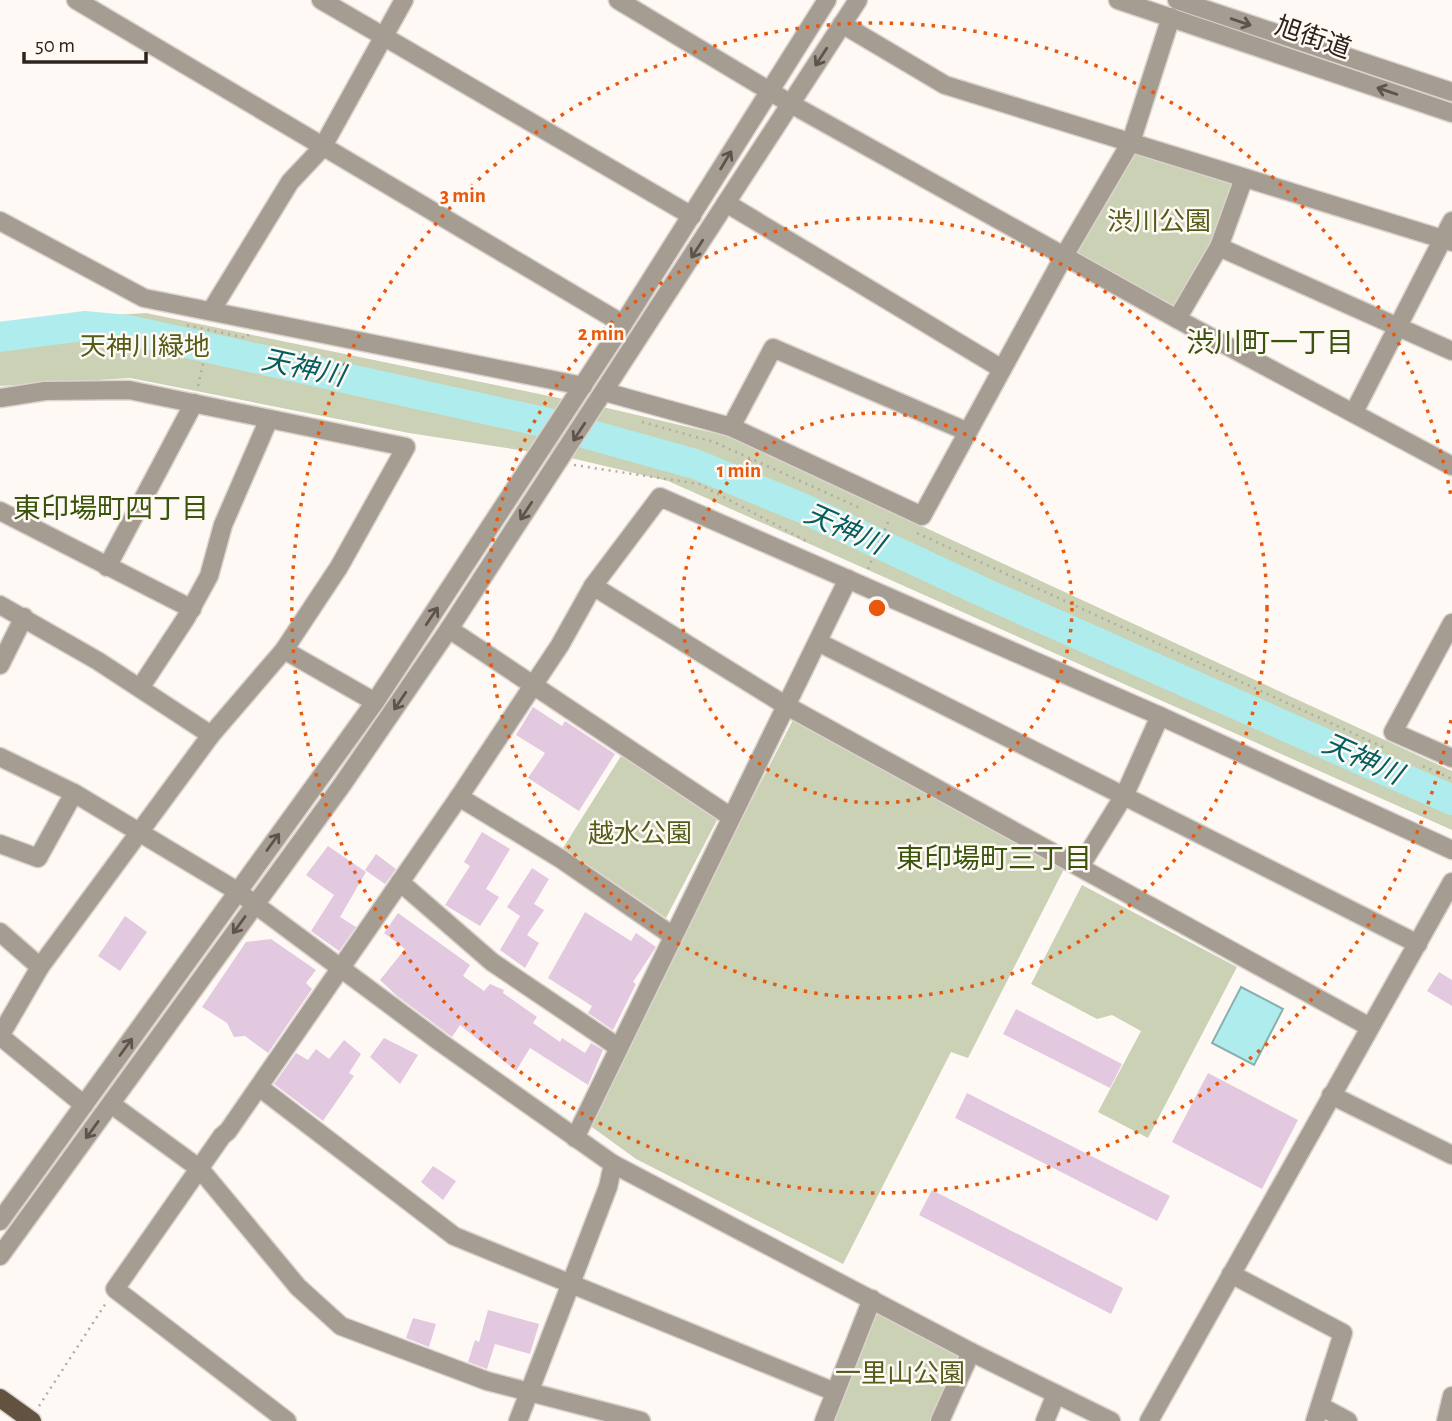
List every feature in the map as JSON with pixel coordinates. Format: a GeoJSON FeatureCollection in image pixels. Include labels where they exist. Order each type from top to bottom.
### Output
{"type":"FeatureCollection","features":[{"type":"Feature","properties":{"kind":"main road"},"geometry":{"type":"LineString","coordinates":[[0,1398],[31,1420]]}},
{"type":"Feature","properties":{"kind":"street"},"geometry":{"type":"LineString","coordinates":[[76,0],[322,148],[624,324]]}},
{"type":"Feature","properties":{"kind":"street"},"geometry":{"type":"LineString","coordinates":[[321,0],[692,216]]}},
{"type":"Feature","properties":{"kind":"street"},"geometry":{"type":"LineString","coordinates":[[211,311],[290,183],[322,148],[386,37],[404,0]]}},
{"type":"Feature","properties":{"kind":"street"},"geometry":{"type":"LineString","coordinates":[[618,0],[791,104],[1063,256],[1452,466]]}},
{"type":"Feature","properties":{"kind":"street"},"geometry":{"type":"LineString","coordinates":[[0,1221],[375,702],[624,324],[827,0]]}},
{"type":"Feature","properties":{"kind":"street"},"geometry":{"type":"LineString","coordinates":[[0,1256],[342,785],[449,629],[858,0]]}},
{"type":"Feature","properties":{"kind":"street","name":"旭街道"},"geometry":{"type":"LineString","coordinates":[[1118,0],[1174,8],[1452,92]]}},
{"type":"Feature","properties":{"kind":"street"},"geometry":{"type":"LineString","coordinates":[[605,392],[731,427],[922,516],[1063,256],[1131,142],[1174,8]]}},
{"type":"Feature","properties":{"kind":"street","name":"旭街道"},"geometry":{"type":"LineString","coordinates":[[1174,8],[1452,113]]}},
{"type":"Feature","properties":{"kind":"street"},"geometry":{"type":"LineString","coordinates":[[842,24],[946,85],[1447,240]]}},
{"type":"Feature","properties":{"kind":"street"},"geometry":{"type":"LineString","coordinates":[[1177,319],[1219,247],[1244,178]]}},
{"type":"Feature","properties":{"kind":"street"},"geometry":{"type":"LineString","coordinates":[[726,204],[1002,369]]}},
{"type":"Feature","properties":{"kind":"street"},"geometry":{"type":"LineString","coordinates":[[0,221],[144,299],[583,386]]}},
{"type":"Feature","properties":{"kind":"street"},"geometry":{"type":"LineString","coordinates":[[1354,412],[1398,326],[1447,240],[1452,221]]}},
{"type":"Feature","properties":{"kind":"street"},"geometry":{"type":"LineString","coordinates":[[1219,247],[1452,351]]}},
{"type":"Feature","properties":{"kind":"street"},"geometry":{"type":"LineString","coordinates":[[731,427],[773,348],[968,432]]}},
{"type":"Feature","properties":{"kind":"street"},"geometry":{"type":"LineString","coordinates":[[0,398],[45,391],[129,390],[196,395],[269,419],[406,447],[339,568],[284,650],[212,735],[40,967],[0,1036],[11,1048],[84,1105]]}},
{"type":"Feature","properties":{"kind":"street"},"geometry":{"type":"LineString","coordinates":[[107,567],[196,395]]}},
{"type":"Feature","properties":{"kind":"street"},"geometry":{"type":"LineString","coordinates":[[140,688],[192,609],[209,576],[223,525],[269,419]]}},
{"type":"Feature","properties":{"kind":"street"},"geometry":{"type":"LineString","coordinates":[[287,1421],[115,1289],[259,1087],[458,797],[532,686],[593,586],[660,497],[1160,716],[1452,850]]}},
{"type":"Feature","properties":{"kind":"street"},"geometry":{"type":"LineString","coordinates":[[0,511],[192,609]]}},
{"type":"Feature","properties":{"kind":"street"},"geometry":{"type":"LineString","coordinates":[[575,1138],[848,579]]}},
{"type":"Feature","properties":{"kind":"street"},"geometry":{"type":"LineString","coordinates":[[593,586],[785,705],[1081,865],[1368,1026]]}},
{"type":"Feature","properties":{"kind":"street"},"geometry":{"type":"LineString","coordinates":[[0,605],[140,688],[212,735]]}},
{"type":"Feature","properties":{"kind":"street"},"geometry":{"type":"LineString","coordinates":[[0,665],[24,617]]}},
{"type":"Feature","properties":{"kind":"street"},"geometry":{"type":"LineString","coordinates":[[1452,623],[1394,733],[1452,758]]}},
{"type":"Feature","properties":{"kind":"street"},"geometry":{"type":"LineString","coordinates":[[449,629],[731,817]]}},
{"type":"Feature","properties":{"kind":"street"},"geometry":{"type":"LineString","coordinates":[[818,642],[1125,794],[1418,944]]}},
{"type":"Feature","properties":{"kind":"street"},"geometry":{"type":"LineString","coordinates":[[284,650],[375,702]]}},
{"type":"Feature","properties":{"kind":"street"},"geometry":{"type":"LineString","coordinates":[[1081,865],[1125,794],[1160,716]]}},
{"type":"Feature","properties":{"kind":"street"},"geometry":{"type":"LineString","coordinates":[[0,757],[74,793],[237,891],[613,1164],[971,1352],[1111,1421]]}},
{"type":"Feature","properties":{"kind":"street"},"geometry":{"type":"LineString","coordinates":[[0,844],[38,858],[74,793]]}},
{"type":"Feature","properties":{"kind":"street"},"geometry":{"type":"LineString","coordinates":[[458,797],[561,859],[673,936]]}},
{"type":"Feature","properties":{"kind":"street"},"geometry":{"type":"LineString","coordinates":[[1149,1421],[1368,1026],[1418,944],[1452,881]]}},
{"type":"Feature","properties":{"kind":"street"},"geometry":{"type":"LineString","coordinates":[[400,882],[492,962],[618,1047]]}},
{"type":"Feature","properties":{"kind":"street"},"geometry":{"type":"LineString","coordinates":[[0,932],[40,967]]}},
{"type":"Feature","properties":{"kind":"street"},"geometry":{"type":"LineString","coordinates":[[259,1087],[454,1236],[835,1392]]}},
{"type":"Feature","properties":{"kind":"street"},"geometry":{"type":"LineString","coordinates":[[1331,1096],[1452,1155]]}},
{"type":"Feature","properties":{"kind":"street"},"geometry":{"type":"LineString","coordinates":[[111,1104],[200,1169],[298,1287],[341,1326],[463,1373],[640,1421]]}},
{"type":"Feature","properties":{"kind":"street"},"geometry":{"type":"LineString","coordinates":[[518,1421],[608,1187],[613,1164]]}},
{"type":"Feature","properties":{"kind":"street"},"geometry":{"type":"LineString","coordinates":[[1231,1273],[1343,1333],[1318,1414],[1348,1421]]}},
{"type":"Feature","properties":{"kind":"street"},"geometry":{"type":"LineString","coordinates":[[824,1421],[873,1299]]}},
{"type":"Feature","properties":{"kind":"street"},"geometry":{"type":"LineString","coordinates":[[940,1421],[971,1352]]}},
{"type":"Feature","properties":{"kind":"street"},"geometry":{"type":"LineString","coordinates":[[1045,1421],[1056,1394]]}},
{"type":"Feature","properties":{"kind":"street"},"geometry":{"type":"LineString","coordinates":[[1446,1421],[1452,1396]]}},
{"type":"Feature","properties":{"kind":"path"},"geometry":{"type":"LineString","coordinates":[[196,395],[210,331]]}},
{"type":"Feature","properties":{"kind":"path"},"geometry":{"type":"LineString","coordinates":[[635,419],[714,442],[870,512]]}},
{"type":"Feature","properties":{"kind":"path"},"geometry":{"type":"LineString","coordinates":[[866,572],[889,520],[880,516]]}},
{"type":"Feature","properties":{"kind":"path"},"geometry":{"type":"LineString","coordinates":[[912,531],[1389,750]]}},
{"type":"Feature","properties":{"kind":"path"},"geometry":{"type":"LineString","coordinates":[[1414,761],[1452,779]]}},
{"type":"Feature","properties":{"kind":"path"},"geometry":{"type":"LineString","coordinates":[[31,1420],[115,1289]]}},
{"type":"Feature","properties":{"kind":"green space","name":"渋川公園"},"geometry":{"type":"Polygon","coordinates":[[[1133,149],[1233,184],[1212,244],[1172,308],[1076,256],[1133,149]]]}},
{"type":"Feature","properties":{"kind":"green space","name":"天神川緑地"},"geometry":{"type":"Polygon","coordinates":[[[146,313],[607,408],[727,436],[1452,771],[1452,830],[668,481],[571,458],[409,433],[130,378],[0,386],[0,322],[146,313]]]}},
{"type":"Feature","properties":{"kind":"green space"},"geometry":{"type":"Polygon","coordinates":[[[793,720],[1064,869],[968,1058],[951,1052],[843,1264],[636,1159],[585,1122],[793,720]]]}},
{"type":"Feature","properties":{"kind":"green space","name":"越水公園"},"geometry":{"type":"Polygon","coordinates":[[[621,756],[717,820],[666,918],[563,848],[621,756]]]}},
{"type":"Feature","properties":{"kind":"green space"},"geometry":{"type":"Polygon","coordinates":[[[1082,885],[1237,967],[1148,1138],[1098,1112],[1141,1031],[1112,1015],[1097,1019],[1031,984],[1082,885]]]}},
{"type":"Feature","properties":{"kind":"green space","name":"一里山公園"},"geometry":{"type":"Polygon","coordinates":[[[874,1308],[961,1353],[931,1421],[832,1421],[874,1308]]]}},
{"type":"Feature","properties":{"kind":"water"},"geometry":{"type":"Polygon","coordinates":[[[1241,987],[1283,1009],[1254,1065],[1212,1043],[1241,987]]]}},
{"type":"Feature","properties":{"kind":"building"},"geometry":{"type":"Polygon","coordinates":[[[533,707],[562,726],[565,721],[615,754],[579,811],[528,778],[545,753],[516,735],[533,707]]]}},
{"type":"Feature","properties":{"kind":"building"},"geometry":{"type":"Polygon","coordinates":[[[482,832],[510,849],[486,889],[499,897],[480,926],[445,905],[470,866],[464,862],[482,832]]]}},
{"type":"Feature","properties":{"kind":"building"},"geometry":{"type":"Polygon","coordinates":[[[328,846],[366,872],[340,917],[356,927],[339,951],[311,931],[334,895],[306,875],[328,846]]]}},
{"type":"Feature","properties":{"kind":"building"},"geometry":{"type":"Polygon","coordinates":[[[376,854],[396,869],[385,884],[365,870],[376,854]]]}},
{"type":"Feature","properties":{"kind":"building"},"geometry":{"type":"Polygon","coordinates":[[[532,868],[549,879],[534,904],[544,910],[527,935],[539,943],[525,968],[500,950],[520,916],[507,907],[532,868]]]}},
{"type":"Feature","properties":{"kind":"building"},"geometry":{"type":"Polygon","coordinates":[[[585,912],[631,941],[636,933],[656,947],[633,982],[636,984],[613,1030],[588,1013],[592,1006],[548,978],[585,912]]]}},
{"type":"Feature","properties":{"kind":"building"},"geometry":{"type":"Polygon","coordinates":[[[398,913],[470,965],[463,976],[484,991],[490,984],[504,990],[503,993],[537,1017],[533,1023],[560,1042],[562,1038],[585,1053],[591,1043],[603,1050],[588,1085],[530,1048],[516,1071],[460,1025],[452,1037],[397,996],[380,980],[405,949],[384,933],[398,913]]]}},
{"type":"Feature","properties":{"kind":"building"},"geometry":{"type":"Polygon","coordinates":[[[125,916],[147,932],[120,971],[98,956],[125,916]]]}},
{"type":"Feature","properties":{"kind":"building"},"geometry":{"type":"Polygon","coordinates":[[[271,939],[316,970],[306,983],[312,989],[268,1053],[245,1036],[234,1037],[227,1023],[202,1007],[246,942],[271,939]]]}},
{"type":"Feature","properties":{"kind":"building"},"geometry":{"type":"Polygon","coordinates":[[[1439,972],[1452,980],[1452,1006],[1427,991],[1439,972]]]}},
{"type":"Feature","properties":{"kind":"building"},"geometry":{"type":"Polygon","coordinates":[[[1016,1009],[1122,1064],[1110,1088],[1003,1034],[1016,1009]]]}},
{"type":"Feature","properties":{"kind":"building"},"geometry":{"type":"Polygon","coordinates":[[[384,1038],[418,1055],[400,1084],[370,1057],[384,1038]]]}},
{"type":"Feature","properties":{"kind":"building"},"geometry":{"type":"Polygon","coordinates":[[[344,1040],[361,1054],[349,1073],[354,1076],[323,1121],[274,1084],[296,1053],[308,1060],[316,1049],[329,1059],[344,1040]]]}},
{"type":"Feature","properties":{"kind":"building"},"geometry":{"type":"Polygon","coordinates":[[[1208,1073],[1298,1120],[1262,1189],[1172,1142],[1208,1073]]]}},
{"type":"Feature","properties":{"kind":"building"},"geometry":{"type":"Polygon","coordinates":[[[967,1093],[1170,1196],[1157,1221],[955,1118],[967,1093]]]}},
{"type":"Feature","properties":{"kind":"building"},"geometry":{"type":"Polygon","coordinates":[[[433,1166],[456,1181],[443,1200],[421,1182],[433,1166]]]}},
{"type":"Feature","properties":{"kind":"building"},"geometry":{"type":"Polygon","coordinates":[[[932,1190],[1123,1288],[1111,1314],[919,1215],[932,1190]]]}},
{"type":"Feature","properties":{"kind":"building"},"geometry":{"type":"Polygon","coordinates":[[[488,1310],[539,1324],[530,1354],[495,1344],[487,1369],[468,1362],[475,1340],[479,1342],[488,1310]]]}},
{"type":"Feature","properties":{"kind":"building"},"geometry":{"type":"Polygon","coordinates":[[[413,1318],[436,1324],[429,1347],[406,1338],[413,1318]]]}},
{"type":"Feature","properties":{"kind":"waterway","name":"天神川"},"geometry":{"type":"LineString","coordinates":[[0,337],[84,326],[128,330],[548,423],[695,464],[802,508],[985,593],[1452,800]]}},
{"type":"Feature","properties":{"kind":"district","name":"渋川町一丁目"},"geometry":{"type":"Point","coordinates":[1270,344]}},
{"type":"Feature","properties":{"kind":"district","name":"東印場町四丁目"},"geometry":{"type":"Point","coordinates":[111,510]}},
{"type":"Feature","properties":{"kind":"district","name":"東印場町三丁目"},"geometry":{"type":"Point","coordinates":[994,860]}}]}
